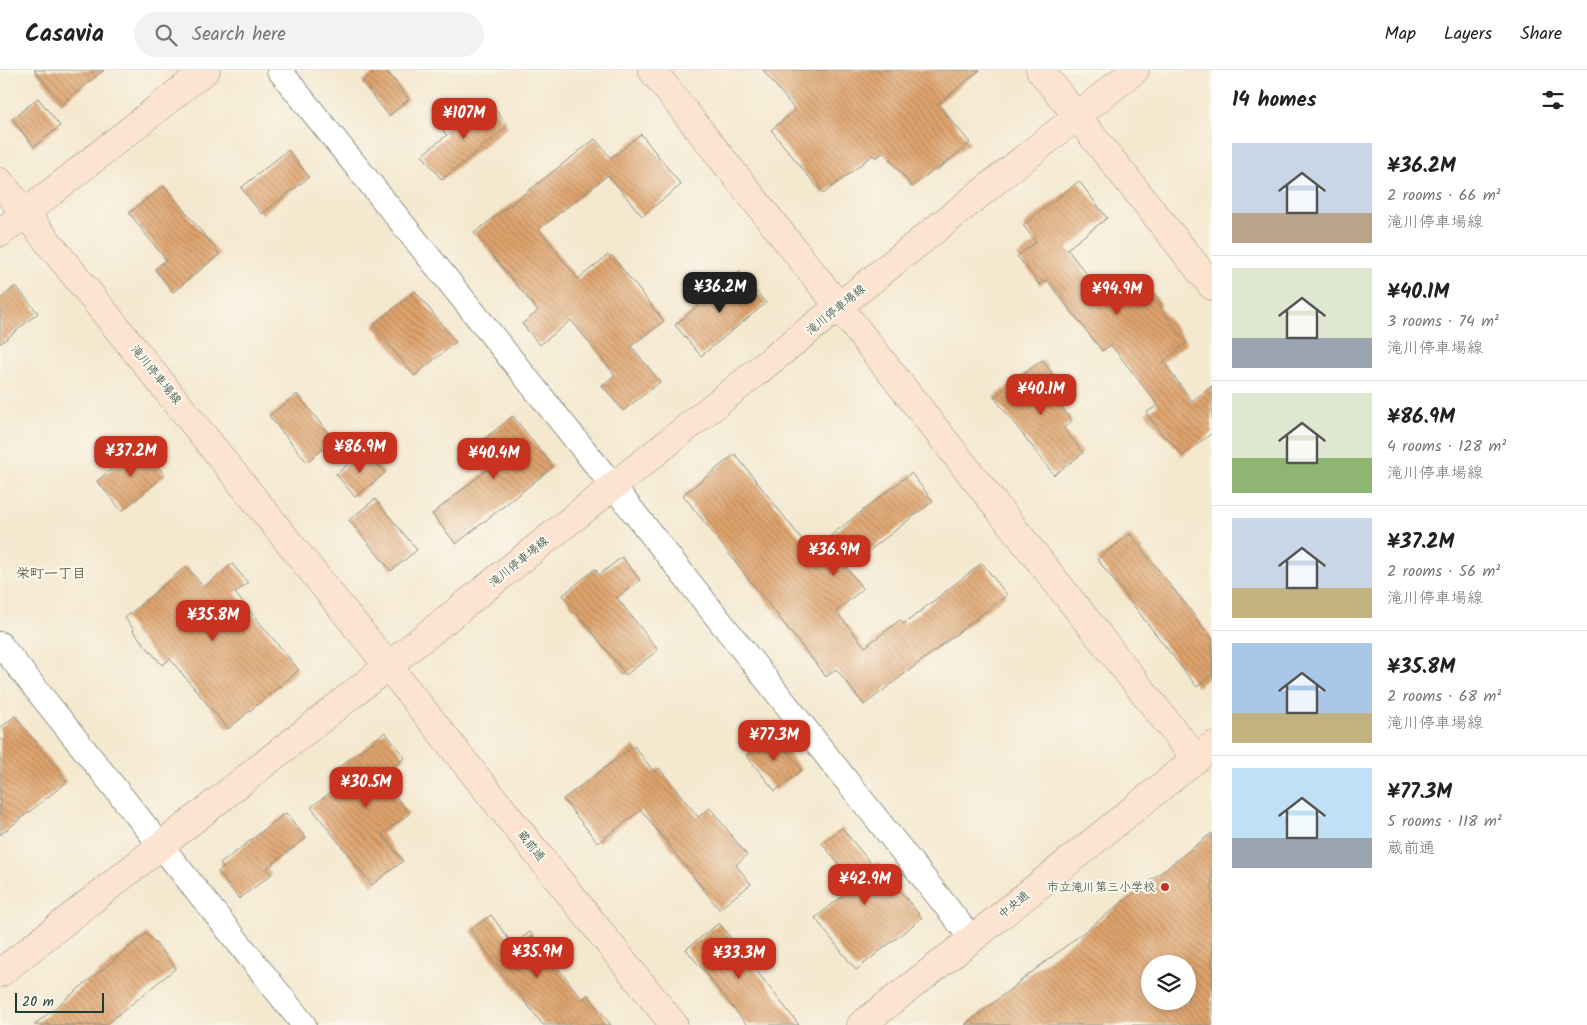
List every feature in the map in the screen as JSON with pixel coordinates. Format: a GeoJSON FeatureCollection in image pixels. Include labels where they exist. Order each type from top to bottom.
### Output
{"type":"FeatureCollection","features":[{"type":"Feature","properties":{"kind":"street"},"geometry":{"type":"LineString","coordinates":[[0,233],[206,70]]}},
{"type":"Feature","properties":{"kind":"street"},"geometry":{"type":"LineString","coordinates":[[279,70],[613,486],[972,939]]}},
{"type":"Feature","properties":{"kind":"street"},"geometry":{"type":"LineString","coordinates":[[652,70],[839,308],[1204,752]]}},
{"type":"Feature","properties":{"kind":"street"},"geometry":{"type":"LineString","coordinates":[[1040,70],[1212,286]]}},
{"type":"Feature","properties":{"kind":"street","name":"滝川停車場線"},"geometry":{"type":"LineString","coordinates":[[0,182],[26,212],[388,666],[1135,70]]}},
{"type":"Feature","properties":{"kind":"street"},"geometry":{"type":"LineString","coordinates":[[0,644],[304,1025]]}},
{"type":"Feature","properties":{"kind":"street"},"geometry":{"type":"LineString","coordinates":[[0,973],[388,666]]}},
{"type":"Feature","properties":{"kind":"street","name":"蔵前通"},"geometry":{"type":"LineString","coordinates":[[388,666],[674,1025]]}},
{"type":"Feature","properties":{"kind":"street","name":"中央通"},"geometry":{"type":"LineString","coordinates":[[861,1025],[972,939],[1204,752]]}},
{"type":"Feature","properties":{"kind":"building"},"geometry":{"type":"Polygon","coordinates":[[[34,70],[104,70],[62,104],[34,70]]]}},
{"type":"Feature","properties":{"kind":"building"},"geometry":{"type":"Polygon","coordinates":[[[377,70],[386,70],[409,99],[389,116],[362,82],[377,70]]]}},
{"type":"Feature","properties":{"kind":"building"},"geometry":{"type":"Polygon","coordinates":[[[763,70],[980,70],[938,104],[970,143],[937,170],[936,168],[912,187],[884,152],[876,158],[873,155],[823,194],[771,130],[795,110],[763,70]]]}},
{"type":"Feature","properties":{"kind":"building"},"geometry":{"type":"Polygon","coordinates":[[[38,98],[60,126],[34,147],[12,119],[38,98]]]}},
{"type":"Feature","properties":{"kind":"building"},"geometry":{"type":"Polygon","coordinates":[[[489,102],[508,126],[442,180],[422,155],[447,135],[443,131],[462,116],[466,120],[489,102]]]}},
{"type":"Feature","properties":{"kind":"building"},"geometry":{"type":"Polygon","coordinates":[[[641,134],[681,185],[642,216],[608,175],[539,229],[578,279],[608,255],[612,256],[664,321],[631,346],[660,382],[623,411],[602,385],[615,375],[571,320],[540,345],[522,324],[538,311],[474,233],[595,139],[611,158],[641,134]]]}},
{"type":"Feature","properties":{"kind":"building"},"geometry":{"type":"Polygon","coordinates":[[[288,150],[309,177],[262,214],[241,188],[288,150]]]}},
{"type":"Feature","properties":{"kind":"building"},"geometry":{"type":"Polygon","coordinates":[[[1079,181],[1107,218],[1067,249],[1097,287],[1109,278],[1121,293],[1141,277],[1162,305],[1160,307],[1187,343],[1163,362],[1192,401],[1212,386],[1212,433],[1182,456],[1146,413],[1158,405],[1111,345],[1102,351],[1047,280],[1040,285],[1017,256],[1036,242],[1023,225],[1079,181]]]}},
{"type":"Feature","properties":{"kind":"building"},"geometry":{"type":"Polygon","coordinates":[[[164,186],[220,254],[173,292],[155,269],[166,260],[129,213],[164,186]]]}},
{"type":"Feature","properties":{"kind":"building"},"geometry":{"type":"Polygon","coordinates":[[[739,271],[766,303],[701,356],[675,325],[739,271]]]}},
{"type":"Feature","properties":{"kind":"building"},"geometry":{"type":"Polygon","coordinates":[[[16,286],[38,313],[0,344],[0,299],[16,286]]]}},
{"type":"Feature","properties":{"kind":"building"},"geometry":{"type":"Polygon","coordinates":[[[415,291],[456,342],[414,376],[373,325],[415,291]]]}},
{"type":"Feature","properties":{"kind":"building"},"geometry":{"type":"Polygon","coordinates":[[[1042,360],[1069,396],[1059,403],[1072,421],[1063,428],[1083,453],[1054,475],[994,397],[1042,360]]]}},
{"type":"Feature","properties":{"kind":"building"},"geometry":{"type":"Polygon","coordinates":[[[297,394],[334,440],[307,462],[269,416],[297,394]]]}},
{"type":"Feature","properties":{"kind":"building"},"geometry":{"type":"Polygon","coordinates":[[[513,416],[553,467],[456,544],[432,514],[489,468],[473,448],[513,416]]]}},
{"type":"Feature","properties":{"kind":"building"},"geometry":{"type":"Polygon","coordinates":[[[141,445],[165,475],[122,511],[97,481],[141,445]]]}},
{"type":"Feature","properties":{"kind":"building"},"geometry":{"type":"Polygon","coordinates":[[[366,450],[385,473],[355,497],[336,474],[366,450]]]}},
{"type":"Feature","properties":{"kind":"building"},"geometry":{"type":"Polygon","coordinates":[[[735,454],[811,551],[911,473],[933,501],[847,568],[863,589],[836,611],[865,647],[900,620],[904,624],[982,563],[1007,595],[864,705],[836,669],[826,677],[683,495],[735,454]]]}},
{"type":"Feature","properties":{"kind":"building"},"geometry":{"type":"Polygon","coordinates":[[[375,499],[417,550],[391,571],[349,520],[375,499]]]}},
{"type":"Feature","properties":{"kind":"building"},"geometry":{"type":"Polygon","coordinates":[[[1130,534],[1212,638],[1212,675],[1197,687],[1097,559],[1130,534]]]}},
{"type":"Feature","properties":{"kind":"building"},"geometry":{"type":"Polygon","coordinates":[[[622,557],[640,580],[617,598],[658,650],[626,675],[563,595],[595,569],[599,575],[622,557]]]}},
{"type":"Feature","properties":{"kind":"building"},"geometry":{"type":"Polygon","coordinates":[[[232,564],[248,583],[235,593],[299,670],[228,729],[170,659],[162,665],[133,631],[125,618],[186,566],[204,587],[232,564]]]}},
{"type":"Feature","properties":{"kind":"building"},"geometry":{"type":"Polygon","coordinates":[[[15,716],[67,782],[0,835],[0,728],[15,716]]]}},
{"type":"Feature","properties":{"kind":"building"},"geometry":{"type":"Polygon","coordinates":[[[385,732],[405,758],[381,776],[409,814],[382,834],[403,861],[372,885],[311,807],[343,783],[334,771],[385,732]]]}},
{"type":"Feature","properties":{"kind":"building"},"geometry":{"type":"Polygon","coordinates":[[[773,734],[802,770],[775,791],[746,755],[773,734]]]}},
{"type":"Feature","properties":{"kind":"building"},"geometry":{"type":"Polygon","coordinates":[[[634,746],[654,772],[659,768],[698,817],[710,808],[747,855],[736,865],[751,884],[719,909],[641,810],[598,843],[563,799],[634,746]]]}},
{"type":"Feature","properties":{"kind":"building"},"geometry":{"type":"Polygon","coordinates":[[[286,813],[306,838],[267,868],[272,874],[239,899],[218,872],[223,868],[220,864],[286,813]]]}},
{"type":"Feature","properties":{"kind":"building"},"geometry":{"type":"Polygon","coordinates":[[[842,828],[873,866],[877,862],[922,918],[856,970],[815,918],[853,888],[850,884],[853,882],[822,843],[842,828]]]}},
{"type":"Feature","properties":{"kind":"building","name":"市立滝川第三小学校"},"geometry":{"type":"Polygon","coordinates":[[[1212,833],[1212,1025],[965,1025],[1027,976],[1212,833]]]}},
{"type":"Feature","properties":{"kind":"building"},"geometry":{"type":"Polygon","coordinates":[[[491,915],[513,945],[530,932],[582,999],[588,995],[611,1025],[543,1025],[470,930],[491,915]]]}},
{"type":"Feature","properties":{"kind":"building"},"geometry":{"type":"Polygon","coordinates":[[[719,923],[799,1025],[747,1025],[686,949],[719,923]]]}},
{"type":"Feature","properties":{"kind":"building"},"geometry":{"type":"Polygon","coordinates":[[[147,933],[176,968],[106,1025],[34,1025],[147,933]]]}},
{"type":"Feature","properties":{"kind":"place","name":"市立滝川第三小学校"},"geometry":{"type":"Point","coordinates":[1165,887]}},
{"type":"Feature","properties":{"kind":"district","name":"栄町一丁目"},"geometry":{"type":"Point","coordinates":[51,574]}}]}
